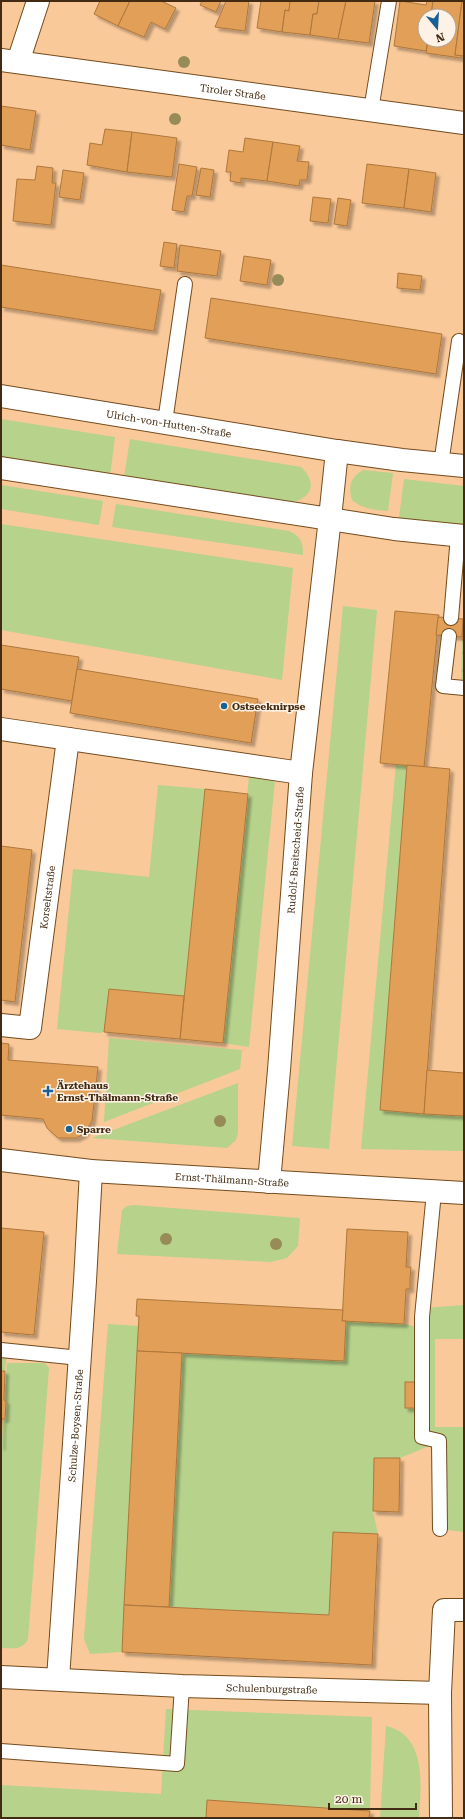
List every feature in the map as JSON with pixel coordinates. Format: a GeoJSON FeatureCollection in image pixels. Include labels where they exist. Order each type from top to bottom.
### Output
{"type":"FeatureCollection","features":[{"type":"Feature","properties":{"kind":"street"},"geometry":{"type":"LineString","coordinates":[[9,61],[38,1]]}},
{"type":"Feature","properties":{"kind":"street","name":"Tiroler Straße"},"geometry":{"type":"LineString","coordinates":[[9,61],[464,123]]}},
{"type":"Feature","properties":{"kind":"street","name":"Ulrich-von-Hutten-Straße"},"geometry":{"type":"LineString","coordinates":[[1,396],[337,451],[402,460],[464,466]]}},
{"type":"Feature","properties":{"kind":"street"},"geometry":{"type":"LineString","coordinates":[[330,518],[337,451]]}},
{"type":"Feature","properties":{"kind":"street"},"geometry":{"type":"LineString","coordinates":[[1,468],[394,529],[461,536]]}},
{"type":"Feature","properties":{"kind":"street","name":"Rudolf-Breitscheid-Straße"},"geometry":{"type":"LineString","coordinates":[[269,1182],[279,1070],[301,773],[330,518]]}},
{"type":"Feature","properties":{"kind":"street"},"geometry":{"type":"LineString","coordinates":[[1,729],[301,773]]}},
{"type":"Feature","properties":{"kind":"street","name":"Korseltstraße"},"geometry":{"type":"LineString","coordinates":[[1,1025],[30,1028],[68,738]]}},
{"type":"Feature","properties":{"kind":"street","name":"Ernst-Thälmann-Straße"},"geometry":{"type":"LineString","coordinates":[[1,1160],[91,1171],[464,1193]]}},
{"type":"Feature","properties":{"kind":"street","name":"Schulze-Boysen-Straße"},"geometry":{"type":"LineString","coordinates":[[58,1679],[91,1171]]}},
{"type":"Feature","properties":{"kind":"street"},"geometry":{"type":"LineString","coordinates":[[441,1818],[440,1693],[444,1610],[464,1610]]}},
{"type":"Feature","properties":{"kind":"street","name":"Schulenburgstraße"},"geometry":{"type":"LineString","coordinates":[[1,1677],[182,1686],[440,1693]]}},
{"type":"Feature","properties":{"kind":"lane"},"geometry":{"type":"LineString","coordinates":[[371,110],[389,1]]}},
{"type":"Feature","properties":{"kind":"lane"},"geometry":{"type":"LineString","coordinates":[[165,422],[185,284]]}},
{"type":"Feature","properties":{"kind":"lane"},"geometry":{"type":"LineString","coordinates":[[441,464],[459,341]]}},
{"type":"Feature","properties":{"kind":"lane"},"geometry":{"type":"LineString","coordinates":[[451,618],[461,536]]}},
{"type":"Feature","properties":{"kind":"lane"},"geometry":{"type":"LineString","coordinates":[[449,636],[443,686],[464,688]]}},
{"type":"Feature","properties":{"kind":"lane"},"geometry":{"type":"LineString","coordinates":[[434,1192],[422,1317],[422,1437],[439,1442],[440,1529]]}},
{"type":"Feature","properties":{"kind":"lane"},"geometry":{"type":"LineString","coordinates":[[1,1350],[80,1358]]}},
{"type":"Feature","properties":{"kind":"lane"},"geometry":{"type":"LineString","coordinates":[[1,1751],[177,1764],[182,1686]]}},
{"type":"Feature","properties":{"kind":"green space"},"geometry":{"type":"Polygon","coordinates":[[[1,419],[115,437],[110,476],[1,458],[1,419]]]}},
{"type":"Feature","properties":{"kind":"green space"},"geometry":{"type":"Polygon","coordinates":[[[130,439],[301,467],[310,479],[310,490],[303,498],[289,503],[124,477],[130,439]]]}},
{"type":"Feature","properties":{"kind":"green space"},"geometry":{"type":"Polygon","coordinates":[[[363,470],[393,473],[388,511],[369,508],[352,500],[350,491],[351,483],[355,476],[363,470]]]}},
{"type":"Feature","properties":{"kind":"green space"},"geometry":{"type":"Polygon","coordinates":[[[404,479],[464,486],[464,525],[399,518],[404,479]]]}},
{"type":"Feature","properties":{"kind":"green space"},"geometry":{"type":"Polygon","coordinates":[[[1,485],[103,501],[99,525],[1,509],[1,485]]]}},
{"type":"Feature","properties":{"kind":"green space"},"geometry":{"type":"Polygon","coordinates":[[[116,504],[289,531],[299,538],[303,555],[112,527],[116,504]]]}},
{"type":"Feature","properties":{"kind":"green space"},"geometry":{"type":"Polygon","coordinates":[[[1,524],[293,568],[282,680],[1,630],[1,524]]]}},
{"type":"Feature","properties":{"kind":"green space"},"geometry":{"type":"Polygon","coordinates":[[[343,606],[377,610],[329,1149],[292,1146],[343,606]]]}},
{"type":"Feature","properties":{"kind":"green space"},"geometry":{"type":"Polygon","coordinates":[[[462,640],[464,640],[464,688],[461,688],[462,640]]]}},
{"type":"Feature","properties":{"kind":"green space"},"geometry":{"type":"Polygon","coordinates":[[[396,764],[407,765],[380,1110],[464,1116],[464,1151],[361,1149],[396,764]]]}},
{"type":"Feature","properties":{"kind":"green space"},"geometry":{"type":"Polygon","coordinates":[[[250,766],[276,770],[249,1047],[223,1043],[250,766]]]}},
{"type":"Feature","properties":{"kind":"green space"},"geometry":{"type":"Polygon","coordinates":[[[158,785],[205,789],[184,996],[109,989],[104,1032],[99,1033],[57,1029],[73,869],[149,877],[158,785]]]}},
{"type":"Feature","properties":{"kind":"green space"},"geometry":{"type":"Polygon","coordinates":[[[109,1038],[242,1050],[240,1069],[104,1122],[109,1038]]]}},
{"type":"Feature","properties":{"kind":"green space"},"geometry":{"type":"Polygon","coordinates":[[[238,1083],[238,1133],[236,1140],[227,1148],[92,1138],[238,1083]]]}},
{"type":"Feature","properties":{"kind":"green space"},"geometry":{"type":"Polygon","coordinates":[[[134,1205],[300,1218],[298,1246],[287,1258],[271,1262],[117,1254],[122,1210],[127,1206],[134,1205]]]}},
{"type":"Feature","properties":{"kind":"green space"},"geometry":{"type":"Polygon","coordinates":[[[464,1305],[464,1339],[435,1339],[435,1427],[464,1427],[464,1532],[440,1529],[439,1442],[400,1458],[374,1458],[373,1511],[378,1534],[333,1532],[329,1615],[169,1607],[182,1353],[344,1361],[346,1321],[404,1324],[422,1328],[423,1308],[464,1305]]]}},
{"type":"Feature","properties":{"kind":"green space"},"geometry":{"type":"Polygon","coordinates":[[[108,1324],[139,1326],[122,1652],[90,1654],[84,1639],[108,1324]]]}},
{"type":"Feature","properties":{"kind":"green space"},"geometry":{"type":"Polygon","coordinates":[[[1,1342],[8,1343],[5,1371],[1,1371],[1,1342]]]}},
{"type":"Feature","properties":{"kind":"green space"},"geometry":{"type":"Polygon","coordinates":[[[7,1363],[45,1363],[49,1368],[28,1639],[26,1643],[17,1648],[1,1648],[1,1455],[3,1419],[6,1419],[6,1401],[4,1401],[7,1363]]]}},
{"type":"Feature","properties":{"kind":"green space"},"geometry":{"type":"Polygon","coordinates":[[[166,1709],[372,1717],[370,1811],[208,1800],[206,1818],[1,1818],[1,1785],[161,1794],[166,1709]]]}},
{"type":"Feature","properties":{"kind":"green space"},"geometry":{"type":"Polygon","coordinates":[[[386,1726],[399,1731],[409,1740],[415,1751],[419,1763],[420,1777],[419,1818],[380,1818],[386,1726]]]}},
{"type":"Feature","properties":{"kind":"building"},"geometry":{"type":"Polygon","coordinates":[[[100,1],[130,1],[118,26],[94,14],[100,1]]]}},
{"type":"Feature","properties":{"kind":"building"},"geometry":{"type":"Polygon","coordinates":[[[130,1],[161,1],[176,8],[165,29],[151,22],[144,37],[118,26],[130,1]]]}},
{"type":"Feature","properties":{"kind":"building"},"geometry":{"type":"Polygon","coordinates":[[[202,1],[221,1],[216,12],[200,5],[202,1]]]}},
{"type":"Feature","properties":{"kind":"building"},"geometry":{"type":"Polygon","coordinates":[[[226,1],[249,1],[245,31],[215,27],[226,1]]]}},
{"type":"Feature","properties":{"kind":"building"},"geometry":{"type":"Polygon","coordinates":[[[261,1],[290,1],[289,11],[285,10],[282,32],[257,28],[261,1]]]}},
{"type":"Feature","properties":{"kind":"building"},"geometry":{"type":"Polygon","coordinates":[[[290,1],[319,1],[317,14],[313,14],[310,35],[282,32],[285,10],[289,11],[290,1]]]}},
{"type":"Feature","properties":{"kind":"building"},"geometry":{"type":"Polygon","coordinates":[[[319,1],[346,1],[338,39],[310,35],[313,14],[317,14],[319,1]]]}},
{"type":"Feature","properties":{"kind":"building"},"geometry":{"type":"Polygon","coordinates":[[[346,1],[375,1],[369,43],[338,39],[346,1]]]}},
{"type":"Feature","properties":{"kind":"building"},"geometry":{"type":"Polygon","coordinates":[[[400,1],[426,5],[427,1],[433,1],[432,8],[417,8],[417,48],[427,48],[426,51],[394,46],[400,1]]]}},
{"type":"Feature","properties":{"kind":"building"},"geometry":{"type":"Polygon","coordinates":[[[433,1],[462,1],[457,40],[457,8],[432,8],[433,1]]]}},
{"type":"Feature","properties":{"kind":"building"},"geometry":{"type":"Polygon","coordinates":[[[462,1],[464,1],[464,56],[455,55],[462,1]]]}},
{"type":"Feature","properties":{"kind":"building"},"geometry":{"type":"Polygon","coordinates":[[[427,48],[456,48],[455,55],[461,55],[461,58],[426,53],[427,48]]]}},
{"type":"Feature","properties":{"kind":"building"},"geometry":{"type":"Polygon","coordinates":[[[1,106],[36,111],[30,150],[1,145],[1,106]]]}},
{"type":"Feature","properties":{"kind":"building"},"geometry":{"type":"Polygon","coordinates":[[[105,129],[132,132],[127,172],[87,165],[90,143],[102,145],[105,129]]]}},
{"type":"Feature","properties":{"kind":"building"},"geometry":{"type":"Polygon","coordinates":[[[132,132],[177,138],[172,177],[127,172],[132,132]]]}},
{"type":"Feature","properties":{"kind":"building"},"geometry":{"type":"Polygon","coordinates":[[[245,138],[273,142],[267,181],[241,178],[241,183],[230,181],[231,172],[226,172],[229,150],[243,152],[245,138]]]}},
{"type":"Feature","properties":{"kind":"building"},"geometry":{"type":"Polygon","coordinates":[[[273,142],[300,146],[297,161],[309,162],[307,180],[300,180],[299,186],[267,181],[273,142]]]}},
{"type":"Feature","properties":{"kind":"building"},"geometry":{"type":"Polygon","coordinates":[[[179,164],[197,167],[192,196],[187,196],[184,212],[172,210],[179,164]]]}},
{"type":"Feature","properties":{"kind":"building"},"geometry":{"type":"Polygon","coordinates":[[[367,164],[409,169],[404,208],[362,203],[367,164]]]}},
{"type":"Feature","properties":{"kind":"building"},"geometry":{"type":"Polygon","coordinates":[[[37,166],[53,168],[52,183],[56,183],[51,225],[13,221],[17,179],[35,180],[37,166]]]}},
{"type":"Feature","properties":{"kind":"building"},"geometry":{"type":"Polygon","coordinates":[[[201,168],[214,170],[210,197],[196,195],[201,168]]]}},
{"type":"Feature","properties":{"kind":"building"},"geometry":{"type":"Polygon","coordinates":[[[409,169],[436,173],[431,212],[404,208],[409,169]]]}},
{"type":"Feature","properties":{"kind":"building"},"geometry":{"type":"Polygon","coordinates":[[[63,170],[84,173],[80,200],[59,197],[63,170]]]}},
{"type":"Feature","properties":{"kind":"building"},"geometry":{"type":"Polygon","coordinates":[[[313,197],[331,199],[328,223],[310,221],[313,197]]]}},
{"type":"Feature","properties":{"kind":"building"},"geometry":{"type":"Polygon","coordinates":[[[338,198],[351,200],[347,226],[334,224],[338,198]]]}},
{"type":"Feature","properties":{"kind":"building"},"geometry":{"type":"Polygon","coordinates":[[[164,242],[177,244],[174,268],[160,266],[164,242]]]}},
{"type":"Feature","properties":{"kind":"building"},"geometry":{"type":"Polygon","coordinates":[[[180,245],[221,251],[217,276],[177,271],[180,245]]]}},
{"type":"Feature","properties":{"kind":"building"},"geometry":{"type":"Polygon","coordinates":[[[244,256],[271,260],[267,285],[240,281],[244,256]]]}},
{"type":"Feature","properties":{"kind":"building"},"geometry":{"type":"Polygon","coordinates":[[[1,265],[161,290],[154,331],[1,307],[1,265]]]}},
{"type":"Feature","properties":{"kind":"building"},"geometry":{"type":"Polygon","coordinates":[[[398,273],[422,276],[420,290],[397,288],[398,273]]]}},
{"type":"Feature","properties":{"kind":"building"},"geometry":{"type":"Polygon","coordinates":[[[211,298],[442,334],[436,374],[205,338],[211,298]]]}},
{"type":"Feature","properties":{"kind":"building"},"geometry":{"type":"Polygon","coordinates":[[[395,611],[439,615],[424,767],[380,763],[395,611]]]}},
{"type":"Feature","properties":{"kind":"building"},"geometry":{"type":"Polygon","coordinates":[[[464,614],[464,640],[462,640],[464,614]]]}},
{"type":"Feature","properties":{"kind":"building"},"geometry":{"type":"Polygon","coordinates":[[[438,617],[463,619],[462,637],[436,635],[438,617]]]}},
{"type":"Feature","properties":{"kind":"building"},"geometry":{"type":"Polygon","coordinates":[[[1,645],[79,657],[72,701],[1,689],[1,645]]]}},
{"type":"Feature","properties":{"kind":"building"},"geometry":{"type":"Polygon","coordinates":[[[77,669],[258,699],[251,743],[70,713],[77,669]]]}},
{"type":"Feature","properties":{"kind":"building"},"geometry":{"type":"Polygon","coordinates":[[[407,765],[450,769],[424,1114],[380,1110],[407,765]]]}},
{"type":"Feature","properties":{"kind":"building"},"geometry":{"type":"Polygon","coordinates":[[[205,789],[248,794],[223,1043],[180,1039],[205,789]]]}},
{"type":"Feature","properties":{"kind":"building"},"geometry":{"type":"Polygon","coordinates":[[[1,846],[32,850],[15,1002],[1,1000],[1,846]]]}},
{"type":"Feature","properties":{"kind":"building"},"geometry":{"type":"Polygon","coordinates":[[[109,989],[184,996],[180,1039],[104,1032],[109,989]]]}},
{"type":"Feature","properties":{"kind":"building","name":"Ärztehaus Ernst-Thälmann-Straße"},"geometry":{"type":"Polygon","coordinates":[[[1,1043],[9,1044],[8,1060],[98,1067],[92,1121],[84,1134],[76,1138],[58,1138],[47,1128],[43,1119],[1,1115],[1,1043]]]}},
{"type":"Feature","properties":{"kind":"building"},"geometry":{"type":"Polygon","coordinates":[[[427,1070],[464,1073],[464,1116],[424,1114],[427,1070]]]}},
{"type":"Feature","properties":{"kind":"building"},"geometry":{"type":"Polygon","coordinates":[[[1,1228],[44,1232],[34,1335],[1,1332],[1,1228]]]}},
{"type":"Feature","properties":{"kind":"building"},"geometry":{"type":"Polygon","coordinates":[[[347,1229],[408,1232],[406,1267],[411,1267],[410,1289],[406,1289],[404,1324],[342,1321],[347,1229]]]}},
{"type":"Feature","properties":{"kind":"building"},"geometry":{"type":"Polygon","coordinates":[[[137,1299],[343,1310],[342,1321],[346,1321],[344,1361],[137,1351],[139,1316],[136,1316],[137,1299]]]}},
{"type":"Feature","properties":{"kind":"building"},"geometry":{"type":"Polygon","coordinates":[[[137,1351],[182,1353],[169,1607],[124,1605],[137,1351]]]}},
{"type":"Feature","properties":{"kind":"building"},"geometry":{"type":"Polygon","coordinates":[[[1,1371],[5,1371],[4,1400],[6,1401],[5,1419],[2,1419],[1,1447],[1,1371]]]}},
{"type":"Feature","properties":{"kind":"building"},"geometry":{"type":"Polygon","coordinates":[[[405,1382],[419,1382],[419,1408],[405,1408],[405,1382]]]}},
{"type":"Feature","properties":{"kind":"building"},"geometry":{"type":"Polygon","coordinates":[[[374,1458],[400,1458],[399,1512],[373,1511],[374,1458]]]}},
{"type":"Feature","properties":{"kind":"building"},"geometry":{"type":"Polygon","coordinates":[[[333,1532],[378,1534],[372,1665],[122,1652],[124,1605],[329,1615],[333,1532]]]}},
{"type":"Feature","properties":{"kind":"building"},"geometry":{"type":"Polygon","coordinates":[[[207,1800],[370,1811],[369,1818],[206,1818],[207,1800]]]}},
{"type":"Feature","properties":{"kind":"place","name":"Ostseeknirpse"},"geometry":{"type":"Point","coordinates":[224,706]}},
{"type":"Feature","properties":{"kind":"place","name":"Ärztehaus Ernst-Thälmann-Straße"},"geometry":{"type":"Point","coordinates":[48,1091]}},
{"type":"Feature","properties":{"kind":"place","name":"Sparre"},"geometry":{"type":"Point","coordinates":[69,1129]}}]}
